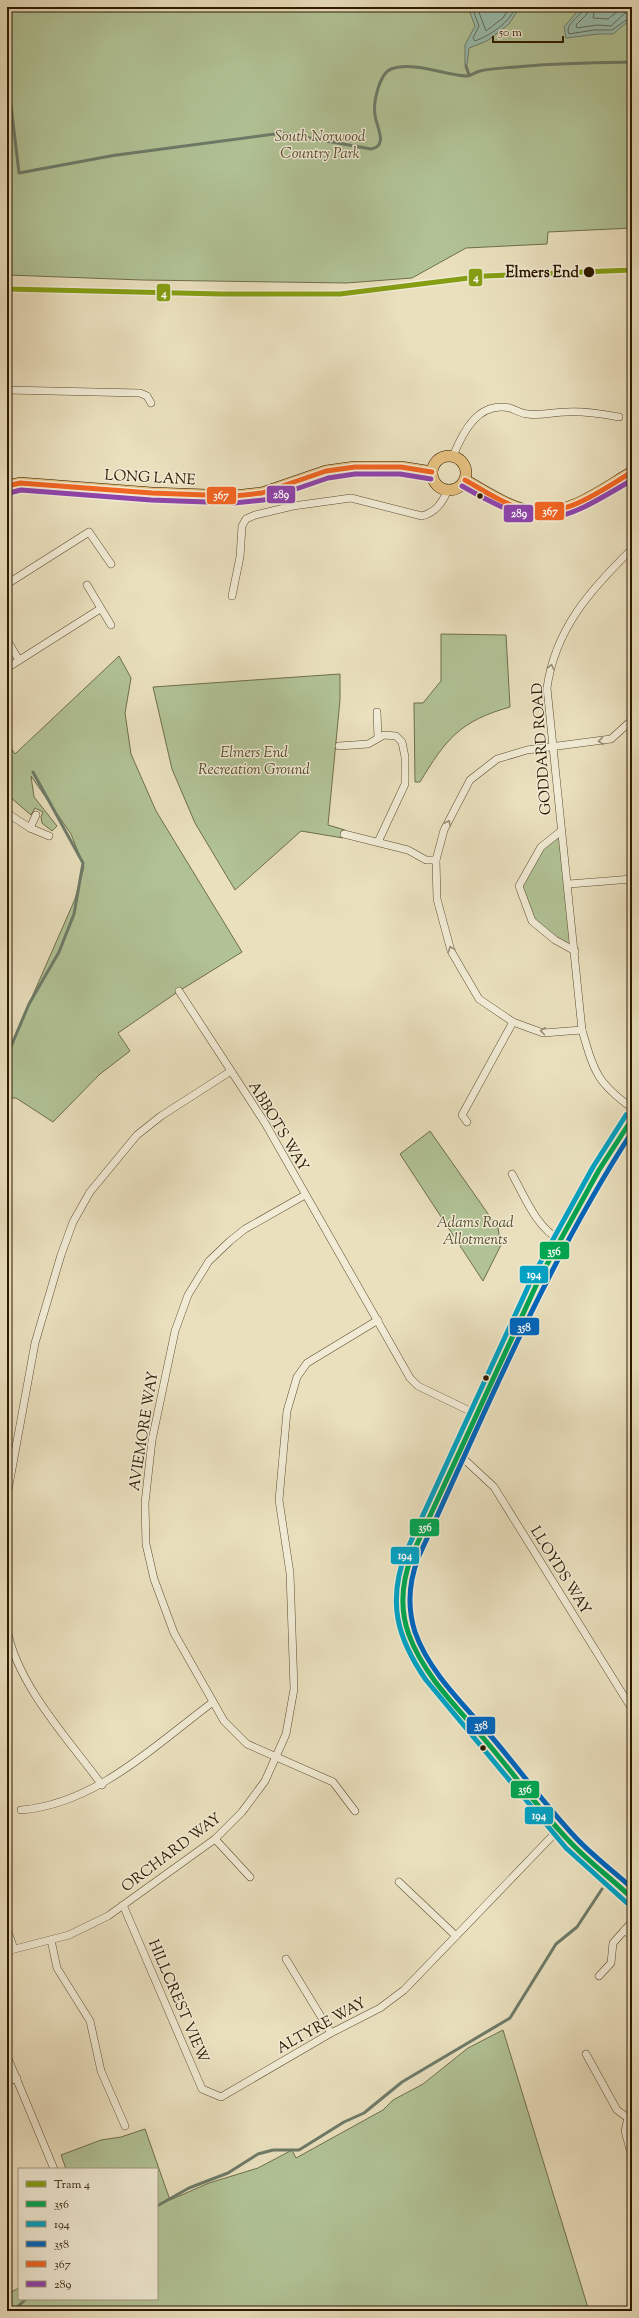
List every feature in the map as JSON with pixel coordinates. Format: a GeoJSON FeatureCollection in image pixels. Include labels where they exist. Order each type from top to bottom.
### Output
{"type":"FeatureCollection","features":[{"type":"Feature","properties":{"kind":"main road"},"geometry":{"type":"LineString","coordinates":[[444,456],[454,456],[465,465],[465,480],[458,488],[448,490],[435,483],[432,472],[438,459],[444,456]]}},
{"type":"Feature","properties":{"kind":"main road","name":"LONG LANE"},"geometry":{"type":"LineString","coordinates":[[7,486],[20,484],[152,493],[234,496],[262,493],[326,471],[355,467],[401,467],[432,472]]}},
{"type":"Feature","properties":{"kind":"main road"},"geometry":{"type":"LineString","coordinates":[[465,480],[505,502],[538,512],[567,507],[582,501],[632,472]]}},
{"type":"Feature","properties":{"kind":"main road"},"geometry":{"type":"LineString","coordinates":[[632,1119],[604,1159],[560,1240],[476,1414],[412,1555],[404,1578],[402,1603],[407,1628],[418,1653],[442,1687],[559,1829],[586,1857],[632,1898]]}},
{"type":"Feature","properties":{"kind":"street"},"geometry":{"type":"LineString","coordinates":[[7,390],[140,393],[147,396],[151,403]]}},
{"type":"Feature","properties":{"kind":"street"},"geometry":{"type":"LineString","coordinates":[[454,456],[463,432],[469,423],[479,414],[494,408],[510,408],[527,414],[586,412],[619,417]]}},
{"type":"Feature","properties":{"kind":"street"},"geometry":{"type":"LineString","coordinates":[[232,596],[240,557],[242,526],[246,519],[255,515],[293,506],[351,498],[422,516],[435,509],[443,502],[448,490]]}},
{"type":"Feature","properties":{"kind":"street"},"geometry":{"type":"LineString","coordinates":[[7,584],[89,532],[112,564]]}},
{"type":"Feature","properties":{"kind":"street","name":"GODDARD ROAD"},"geometry":{"type":"LineString","coordinates":[[632,549],[598,582],[562,633],[550,666],[547,688],[561,831],[569,884],[582,1030],[593,1069],[601,1082],[612,1093],[632,1108]]}},
{"type":"Feature","properties":{"kind":"street"},"geometry":{"type":"LineString","coordinates":[[87,585],[111,625]]}},
{"type":"Feature","properties":{"kind":"street"},"geometry":{"type":"LineString","coordinates":[[7,668],[100,608]]}},
{"type":"Feature","properties":{"kind":"street"},"geometry":{"type":"LineString","coordinates":[[7,640],[19,660]]}},
{"type":"Feature","properties":{"kind":"street"},"geometry":{"type":"LineString","coordinates":[[377,712],[378,738]]}},
{"type":"Feature","properties":{"kind":"street"},"geometry":{"type":"LineString","coordinates":[[582,1030],[543,1033],[512,1022],[479,999],[451,951],[437,899],[436,860],[444,830],[470,780],[498,759],[527,750],[553,748],[611,739],[632,720]]}},
{"type":"Feature","properties":{"kind":"street"},"geometry":{"type":"LineString","coordinates":[[339,746],[368,744],[384,735],[396,736],[402,742],[405,756],[405,784],[378,842]]}},
{"type":"Feature","properties":{"kind":"street"},"geometry":{"type":"LineString","coordinates":[[7,813],[30,828],[49,836]]}},
{"type":"Feature","properties":{"kind":"street"},"geometry":{"type":"LineString","coordinates":[[30,828],[36,815]]}},
{"type":"Feature","properties":{"kind":"street","name":"GODDARD ROAD"},"geometry":{"type":"LineString","coordinates":[[561,831],[541,847],[519,886],[532,921],[555,940],[575,951]]}},
{"type":"Feature","properties":{"kind":"street"},"geometry":{"type":"LineString","coordinates":[[344,834],[408,850],[426,860],[436,860]]}},
{"type":"Feature","properties":{"kind":"street"},"geometry":{"type":"LineString","coordinates":[[569,884],[632,879]]}},
{"type":"Feature","properties":{"kind":"street","name":"ABBOTS WAY"},"geometry":{"type":"LineString","coordinates":[[179,991],[285,1157],[305,1195],[414,1383],[476,1414]]}},
{"type":"Feature","properties":{"kind":"street"},"geometry":{"type":"LineString","coordinates":[[467,1122],[462,1115],[512,1022]]}},
{"type":"Feature","properties":{"kind":"street"},"geometry":{"type":"LineString","coordinates":[[7,1496],[35,1343],[59,1262],[73,1222],[90,1192],[137,1135],[161,1116],[231,1071]]}},
{"type":"Feature","properties":{"kind":"street"},"geometry":{"type":"LineString","coordinates":[[512,1174],[540,1224],[548,1233],[560,1240]]}},
{"type":"Feature","properties":{"kind":"street","name":"AVIEMORE WAY"},"geometry":{"type":"LineString","coordinates":[[305,1195],[245,1230],[208,1261],[197,1277],[175,1331],[157,1409],[145,1503],[145,1520],[148,1556],[163,1608],[174,1633],[224,1721],[236,1735],[247,1744],[333,1782],[355,1811]]}},
{"type":"Feature","properties":{"kind":"street","name":"ORCHARD WAY"},"geometry":{"type":"LineString","coordinates":[[10,1950],[85,1929],[123,1905],[215,1839],[233,1822],[254,1797],[277,1757],[290,1718],[295,1679],[291,1588],[286,1542],[279,1500],[285,1419],[297,1377],[303,1368],[313,1358],[378,1320]]}},
{"type":"Feature","properties":{"kind":"street","name":"LLOYDS WAY"},"geometry":{"type":"LineString","coordinates":[[457,1456],[466,1461],[494,1487],[632,1709]]}},
{"type":"Feature","properties":{"kind":"street"},"geometry":{"type":"LineString","coordinates":[[7,1629],[14,1656],[33,1688],[55,1722],[102,1785]]}},
{"type":"Feature","properties":{"kind":"street"},"geometry":{"type":"LineString","coordinates":[[21,1810],[63,1803],[102,1785],[213,1702]]}},
{"type":"Feature","properties":{"kind":"street","name":"ALTYRE WAY"},"geometry":{"type":"LineString","coordinates":[[221,2097],[331,2033],[380,2008],[404,1990],[559,1829]]}},
{"type":"Feature","properties":{"kind":"street"},"geometry":{"type":"LineString","coordinates":[[215,1839],[250,1877]]}},
{"type":"Feature","properties":{"kind":"street"},"geometry":{"type":"LineString","coordinates":[[399,1882],[456,1936]]}},
{"type":"Feature","properties":{"kind":"street","name":"HILLCREST VIEW"},"geometry":{"type":"LineString","coordinates":[[123,1905],[202,2089],[221,2097]]}},
{"type":"Feature","properties":{"kind":"street"},"geometry":{"type":"LineString","coordinates":[[599,1976],[611,1963],[613,1942],[632,1922]]}},
{"type":"Feature","properties":{"kind":"street"},"geometry":{"type":"LineString","coordinates":[[7,1929],[10,1950]]}},
{"type":"Feature","properties":{"kind":"street"},"geometry":{"type":"LineString","coordinates":[[625,1930],[632,1937]]}},
{"type":"Feature","properties":{"kind":"street"},"geometry":{"type":"LineString","coordinates":[[50,1940],[57,1968],[90,2021],[101,2071],[125,2126]]}},
{"type":"Feature","properties":{"kind":"street"},"geometry":{"type":"LineString","coordinates":[[286,1959],[331,2033]]}},
{"type":"Feature","properties":{"kind":"street"},"geometry":{"type":"LineString","coordinates":[[586,2054],[617,2110],[630,2117],[625,2132],[632,2157]]}},
{"type":"Feature","properties":{"kind":"street"},"geometry":{"type":"LineString","coordinates":[[7,2056],[54,2168]]}},
{"type":"Feature","properties":{"kind":"street"},"geometry":{"type":"LineString","coordinates":[[7,2082],[17,2078]]}},
{"type":"Feature","properties":{"kind":"green space","name":"South Norwood Country Park"},"geometry":{"type":"Polygon","coordinates":[[[7,7],[632,7],[632,228],[548,232],[547,244],[466,248],[412,278],[346,283],[142,280],[7,275],[7,7]]]}},
{"type":"Feature","properties":{"kind":"green space"},"geometry":{"type":"Polygon","coordinates":[[[441,634],[506,635],[510,707],[493,712],[466,726],[447,743],[420,782],[415,782],[414,703],[423,703],[441,681],[441,634]]]}},
{"type":"Feature","properties":{"kind":"green space"},"geometry":{"type":"Polygon","coordinates":[[[119,656],[131,678],[125,713],[131,754],[156,811],[242,952],[179,991],[118,1033],[130,1051],[100,1074],[53,1122],[16,1098],[7,1098],[7,1054],[75,899],[84,867],[71,834],[31,776],[34,797],[57,826],[52,831],[42,823],[41,817],[43,812],[35,808],[31,815],[10,797],[7,801],[7,742],[15,754],[119,656]]]}},
{"type":"Feature","properties":{"kind":"green space","name":"Elmers End Recreation Ground"},"geometry":{"type":"Polygon","coordinates":[[[340,674],[340,700],[328,825],[345,830],[343,838],[301,831],[235,890],[195,823],[172,769],[153,687],[340,674]]]}},
{"type":"Feature","properties":{"kind":"green space"},"geometry":{"type":"Polygon","coordinates":[[[561,831],[575,951],[532,921],[519,886],[541,847],[561,831]]]}},
{"type":"Feature","properties":{"kind":"green space","name":"Adams Road Allotments"},"geometry":{"type":"Polygon","coordinates":[[[430,1131],[498,1228],[501,1245],[483,1281],[400,1154],[430,1131]]]}},
{"type":"Feature","properties":{"kind":"green space"},"geometry":{"type":"Polygon","coordinates":[[[503,2030],[589,2311],[7,2311],[7,2294],[18,2288],[18,2300],[158,2300],[158,2168],[66,2168],[61,2155],[101,2140],[121,2137],[145,2129],[170,2200],[209,2183],[258,2168],[292,2150],[296,2158],[383,2110],[393,2100],[423,2084],[468,2048],[503,2030]]]}},
{"type":"Feature","properties":{"kind":"water"},"geometry":{"type":"Polygon","coordinates":[[[468,7],[520,7],[509,24],[487,41],[469,48],[467,65],[465,65],[465,45],[475,26],[468,7]]]}},
{"type":"Feature","properties":{"kind":"water"},"geometry":{"type":"Polygon","coordinates":[[[581,7],[632,7],[632,18],[613,34],[598,34],[566,38],[564,27],[581,7]]]}},
{"type":"Feature","properties":{"kind":"waterway"},"geometry":{"type":"LineString","coordinates":[[117,155],[282,133],[371,149],[376,147],[380,140],[375,110],[376,96],[383,77],[391,69],[400,67],[419,67],[466,76],[480,71],[498,68],[560,64],[632,62]]}},
{"type":"Feature","properties":{"kind":"waterway"},"geometry":{"type":"LineString","coordinates":[[466,66],[469,75]]}},
{"type":"Feature","properties":{"kind":"waterway"},"geometry":{"type":"LineString","coordinates":[[7,72],[19,173],[116,155]]}},
{"type":"Feature","properties":{"kind":"waterway"},"geometry":{"type":"LineString","coordinates":[[7,1056],[29,1004],[59,952],[74,914],[83,863],[33,772]]}},
{"type":"Feature","properties":{"kind":"waterway"},"geometry":{"type":"LineString","coordinates":[[158,2205],[189,2188],[228,2173],[258,2154],[273,2150],[299,2150],[344,2122],[364,2113],[402,2082],[510,2018],[556,1944],[577,1927],[602,1889]]}},
{"type":"Feature","properties":{"kind":"waterway"},"geometry":{"type":"LineString","coordinates":[[13,2311],[25,2300]]}},
{"type":"Feature","properties":{"kind":"tram line","name":"4"},"geometry":{"type":"LineString","coordinates":[[7,289],[221,294],[340,294],[485,276],[632,270]]}},
{"type":"Feature","properties":{"kind":"transit line","name":"367"},"geometry":{"type":"LineString","coordinates":[[7,486],[20,483],[152,493],[234,496],[262,493],[326,471],[355,467],[401,467],[432,472]]}},
{"type":"Feature","properties":{"kind":"transit line","name":"367"},"geometry":{"type":"LineString","coordinates":[[465,480],[498,499],[519,508],[535,511],[550,511],[578,503],[632,472]]}},
{"type":"Feature","properties":{"kind":"transit line","name":"289"},"geometry":{"type":"LineString","coordinates":[[9,493],[21,490],[151,500],[234,503],[264,500],[328,478],[355,474],[400,474],[431,479]]}},
{"type":"Feature","properties":{"kind":"transit line","name":"289"},"geometry":{"type":"LineString","coordinates":[[462,486],[489,501],[512,511],[531,517],[548,518],[565,515],[584,507],[632,480]]}},
{"type":"Feature","properties":{"kind":"transit line","name":"194"},"geometry":{"type":"LineString","coordinates":[[626,1115],[593,1167],[534,1274],[406,1552],[400,1570],[396,1603],[402,1634],[408,1649],[426,1680],[566,1848],[627,1903]]}},
{"type":"Feature","properties":{"kind":"transit line","name":"356"},"geometry":{"type":"LineString","coordinates":[[632,1119],[599,1170],[540,1277],[412,1555],[406,1575],[403,1595],[406,1625],[415,1650],[442,1691],[571,1843],[632,1898]]}},
{"type":"Feature","properties":{"kind":"transit line","name":"358"},"geometry":{"type":"LineString","coordinates":[[632,1132],[571,1235],[492,1395],[418,1558],[410,1595],[412,1623],[415,1632],[421,1647],[438,1674],[576,1838],[632,1888]]}},
{"type":"Feature","properties":{"kind":"place","name":"Elmers End"},"geometry":{"type":"Point","coordinates":[589,272]}}]}
